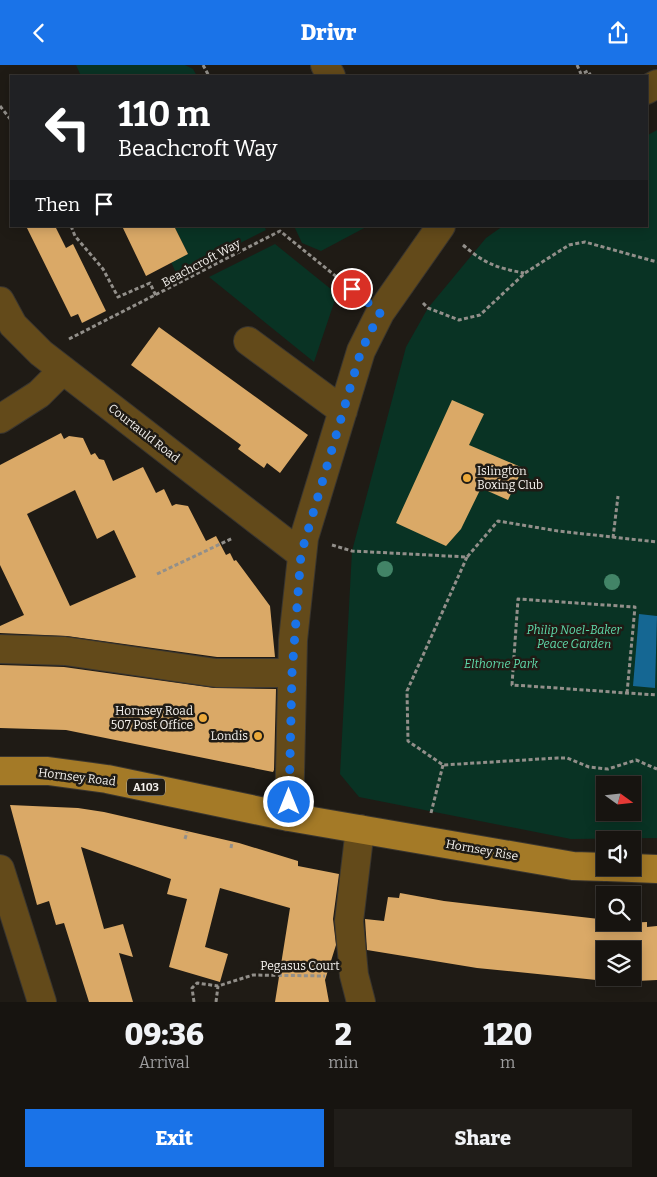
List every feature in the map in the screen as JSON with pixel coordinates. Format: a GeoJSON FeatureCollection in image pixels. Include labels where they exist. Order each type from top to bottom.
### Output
{"type":"FeatureCollection","features":[{"type":"Feature","properties":{"kind":"main road","name":"Hornsey Road"},"geometry":{"type":"LineString","coordinates":[[0,771],[48,771],[107,779],[289,817],[360,829]]}},
{"type":"Feature","properties":{"kind":"main road","name":"Hornsey Rise"},"geometry":{"type":"LineString","coordinates":[[360,829],[574,867],[596,867]]}},
{"type":"Feature","properties":{"kind":"main road","name":"Hornsey Rise"},"geometry":{"type":"LineString","coordinates":[[641,868],[657,869]]}},
{"type":"Feature","properties":{"kind":"street"},"geometry":{"type":"LineString","coordinates":[[289,817],[292,673],[302,546],[361,351],[380,313],[440,227]]}},
{"type":"Feature","properties":{"kind":"street","name":"Courtauld Road"},"geometry":{"type":"LineString","coordinates":[[0,301],[7,328],[263,525],[302,546]]}},
{"type":"Feature","properties":{"kind":"street"},"geometry":{"type":"LineString","coordinates":[[248,341],[342,411]]}},
{"type":"Feature","properties":{"kind":"street"},"geometry":{"type":"LineString","coordinates":[[0,419],[39,394],[62,370]]}},
{"type":"Feature","properties":{"kind":"street"},"geometry":{"type":"LineString","coordinates":[[0,649],[65,651],[216,673],[292,673]]}},
{"type":"Feature","properties":{"kind":"street"},"geometry":{"type":"LineString","coordinates":[[360,829],[349,921],[354,975],[361,1002]]}},
{"type":"Feature","properties":{"kind":"street"},"geometry":{"type":"LineString","coordinates":[[0,869],[42,1002]]}},
{"type":"Feature","properties":{"kind":"path"},"geometry":{"type":"LineString","coordinates":[[577,65],[581,74],[588,71],[590,75]]}},
{"type":"Feature","properties":{"kind":"path"},"geometry":{"type":"LineString","coordinates":[[0,106],[10,119]]}},
{"type":"Feature","properties":{"kind":"path"},"geometry":{"type":"LineString","coordinates":[[72,227],[76,236],[103,269],[118,297],[150,283],[156,296]]}},
{"type":"Feature","properties":{"kind":"path"},"geometry":{"type":"LineString","coordinates":[[278,227],[280,231],[380,313]]}},
{"type":"Feature","properties":{"kind":"path","name":"Beachcroft Way"},"geometry":{"type":"LineString","coordinates":[[41,353],[156,296],[280,231]]}},
{"type":"Feature","properties":{"kind":"path"},"geometry":{"type":"LineString","coordinates":[[400,284],[428,308],[459,320],[480,315],[525,273],[568,245],[585,242],[657,261]]}},
{"type":"Feature","properties":{"kind":"path"},"geometry":{"type":"LineString","coordinates":[[462,243],[481,261],[499,269],[525,273]]}},
{"type":"Feature","properties":{"kind":"path"},"geometry":{"type":"LineString","coordinates":[[613,539],[618,496]]}},
{"type":"Feature","properties":{"kind":"path"},"geometry":{"type":"LineString","coordinates":[[657,542],[613,539],[498,521],[467,557],[407,691],[408,741],[443,765],[567,758],[589,767],[608,769],[636,760],[657,769]]}},
{"type":"Feature","properties":{"kind":"path"},"geometry":{"type":"LineString","coordinates":[[157,574],[263,525]]}},
{"type":"Feature","properties":{"kind":"path"},"geometry":{"type":"LineString","coordinates":[[302,546],[352,551],[467,557]]}},
{"type":"Feature","properties":{"kind":"path"},"geometry":{"type":"LineString","coordinates":[[627,693],[635,607],[518,599],[512,685],[627,693],[657,695]]}},
{"type":"Feature","properties":{"kind":"path"},"geometry":{"type":"LineString","coordinates":[[427,840],[431,810],[443,765]]}},
{"type":"Feature","properties":{"kind":"path"},"geometry":{"type":"LineString","coordinates":[[185,839],[187,832]]}},
{"type":"Feature","properties":{"kind":"path"},"geometry":{"type":"LineString","coordinates":[[231,848],[232,842]]}},
{"type":"Feature","properties":{"kind":"path","name":"Pegasus Court"},"geometry":{"type":"LineString","coordinates":[[194,1002],[192,988],[197,983],[218,986],[253,975],[354,975]]}},
{"type":"Feature","properties":{"kind":"path"},"geometry":{"type":"LineString","coordinates":[[216,1002],[218,986]]}},
{"type":"Feature","properties":{"kind":"green space"},"geometry":{"type":"Polygon","coordinates":[[[76,65],[185,65],[193,69],[196,75],[81,75],[76,65]]]}},
{"type":"Feature","properties":{"kind":"green space","name":"Elthorne Park"},"geometry":{"type":"Polygon","coordinates":[[[657,130],[657,838],[641,838],[641,831],[596,831],[596,839],[571,839],[359,797],[340,774],[352,551],[406,347],[428,308],[486,238],[502,227],[648,227],[648,135],[657,130]]]}},
{"type":"Feature","properties":{"kind":"green space"},"geometry":{"type":"Polygon","coordinates":[[[174,227],[264,227],[266,230],[177,275],[171,262],[188,254],[174,227]]]}},
{"type":"Feature","properties":{"kind":"green space"},"geometry":{"type":"Polygon","coordinates":[[[294,227],[366,227],[321,251],[302,243],[294,227]]]}},
{"type":"Feature","properties":{"kind":"green space"},"geometry":{"type":"Polygon","coordinates":[[[275,244],[337,294],[314,362],[209,277],[275,244]]]}},
{"type":"Feature","properties":{"kind":"water"},"geometry":{"type":"Polygon","coordinates":[[[639,614],[657,616],[655,688],[633,686],[639,614]]]}},
{"type":"Feature","properties":{"kind":"building"},"geometry":{"type":"Polygon","coordinates":[[[26,227],[56,227],[66,248],[73,244],[106,311],[82,323],[78,314],[71,317],[26,227]]]}},
{"type":"Feature","properties":{"kind":"building"},"geometry":{"type":"Polygon","coordinates":[[[122,227],[174,227],[188,254],[146,276],[122,227]]]}},
{"type":"Feature","properties":{"kind":"building"},"geometry":{"type":"Polygon","coordinates":[[[159,327],[308,435],[280,473],[267,463],[264,468],[238,449],[241,445],[131,365],[159,327]]]}},
{"type":"Feature","properties":{"kind":"building","name":"Islington Boxing Club"},"geometry":{"type":"Polygon","coordinates":[[[452,400],[484,414],[469,445],[523,468],[508,500],[481,488],[461,529],[446,546],[396,523],[452,400]]]}},
{"type":"Feature","properties":{"kind":"building"},"geometry":{"type":"Polygon","coordinates":[[[61,433],[64,439],[69,436],[83,438],[91,455],[95,453],[99,459],[104,460],[113,481],[143,467],[156,493],[164,489],[172,506],[176,504],[188,506],[206,541],[216,536],[226,555],[230,553],[234,561],[236,560],[270,606],[275,657],[217,657],[67,636],[0,633],[0,626],[24,615],[0,565],[0,465],[61,433]],[[75,490],[27,514],[70,606],[136,577],[114,530],[97,539],[75,490]]]}},
{"type":"Feature","properties":{"kind":"building"},"geometry":{"type":"Polygon","coordinates":[[[0,665],[64,667],[214,688],[276,689],[274,770],[273,772],[66,730],[0,728],[0,665]]]}},
{"type":"Feature","properties":{"kind":"building"},"geometry":{"type":"Polygon","coordinates":[[[10,805],[78,808],[104,812],[239,843],[298,861],[298,866],[339,874],[333,919],[336,945],[325,980],[329,1002],[275,1002],[290,908],[220,888],[205,947],[228,954],[220,982],[169,967],[187,899],[167,894],[171,879],[81,847],[104,929],[123,924],[133,957],[119,953],[133,1002],[89,1002],[64,923],[56,925],[49,901],[37,905],[10,805]]]}},
{"type":"Feature","properties":{"kind":"building"},"geometry":{"type":"Polygon","coordinates":[[[400,893],[444,901],[596,919],[596,931],[641,931],[641,922],[647,922],[647,927],[657,926],[657,980],[641,981],[641,941],[596,941],[596,980],[477,968],[367,950],[365,919],[384,921],[388,897],[399,898],[400,893]]]}},
{"type":"Feature","properties":{"kind":"place","name":"Islington Boxing Club"},"geometry":{"type":"Point","coordinates":[467,478]}},
{"type":"Feature","properties":{"kind":"place","name":"Hornsey Road 507 Post Office"},"geometry":{"type":"Point","coordinates":[203,718]}},
{"type":"Feature","properties":{"kind":"place","name":"Londis"},"geometry":{"type":"Point","coordinates":[258,736]}},
{"type":"Feature","properties":{"kind":"route"},"geometry":{"type":"LineString","coordinates":[[289,802],[293,640],[301,554],[304,538],[361,351],[380,313],[352,289]]}},
{"type":"Feature","properties":{"kind":"park label","name":"Philip Noel-Baker Peace Garden"},"geometry":{"type":"Point","coordinates":[574,637]}}]}
